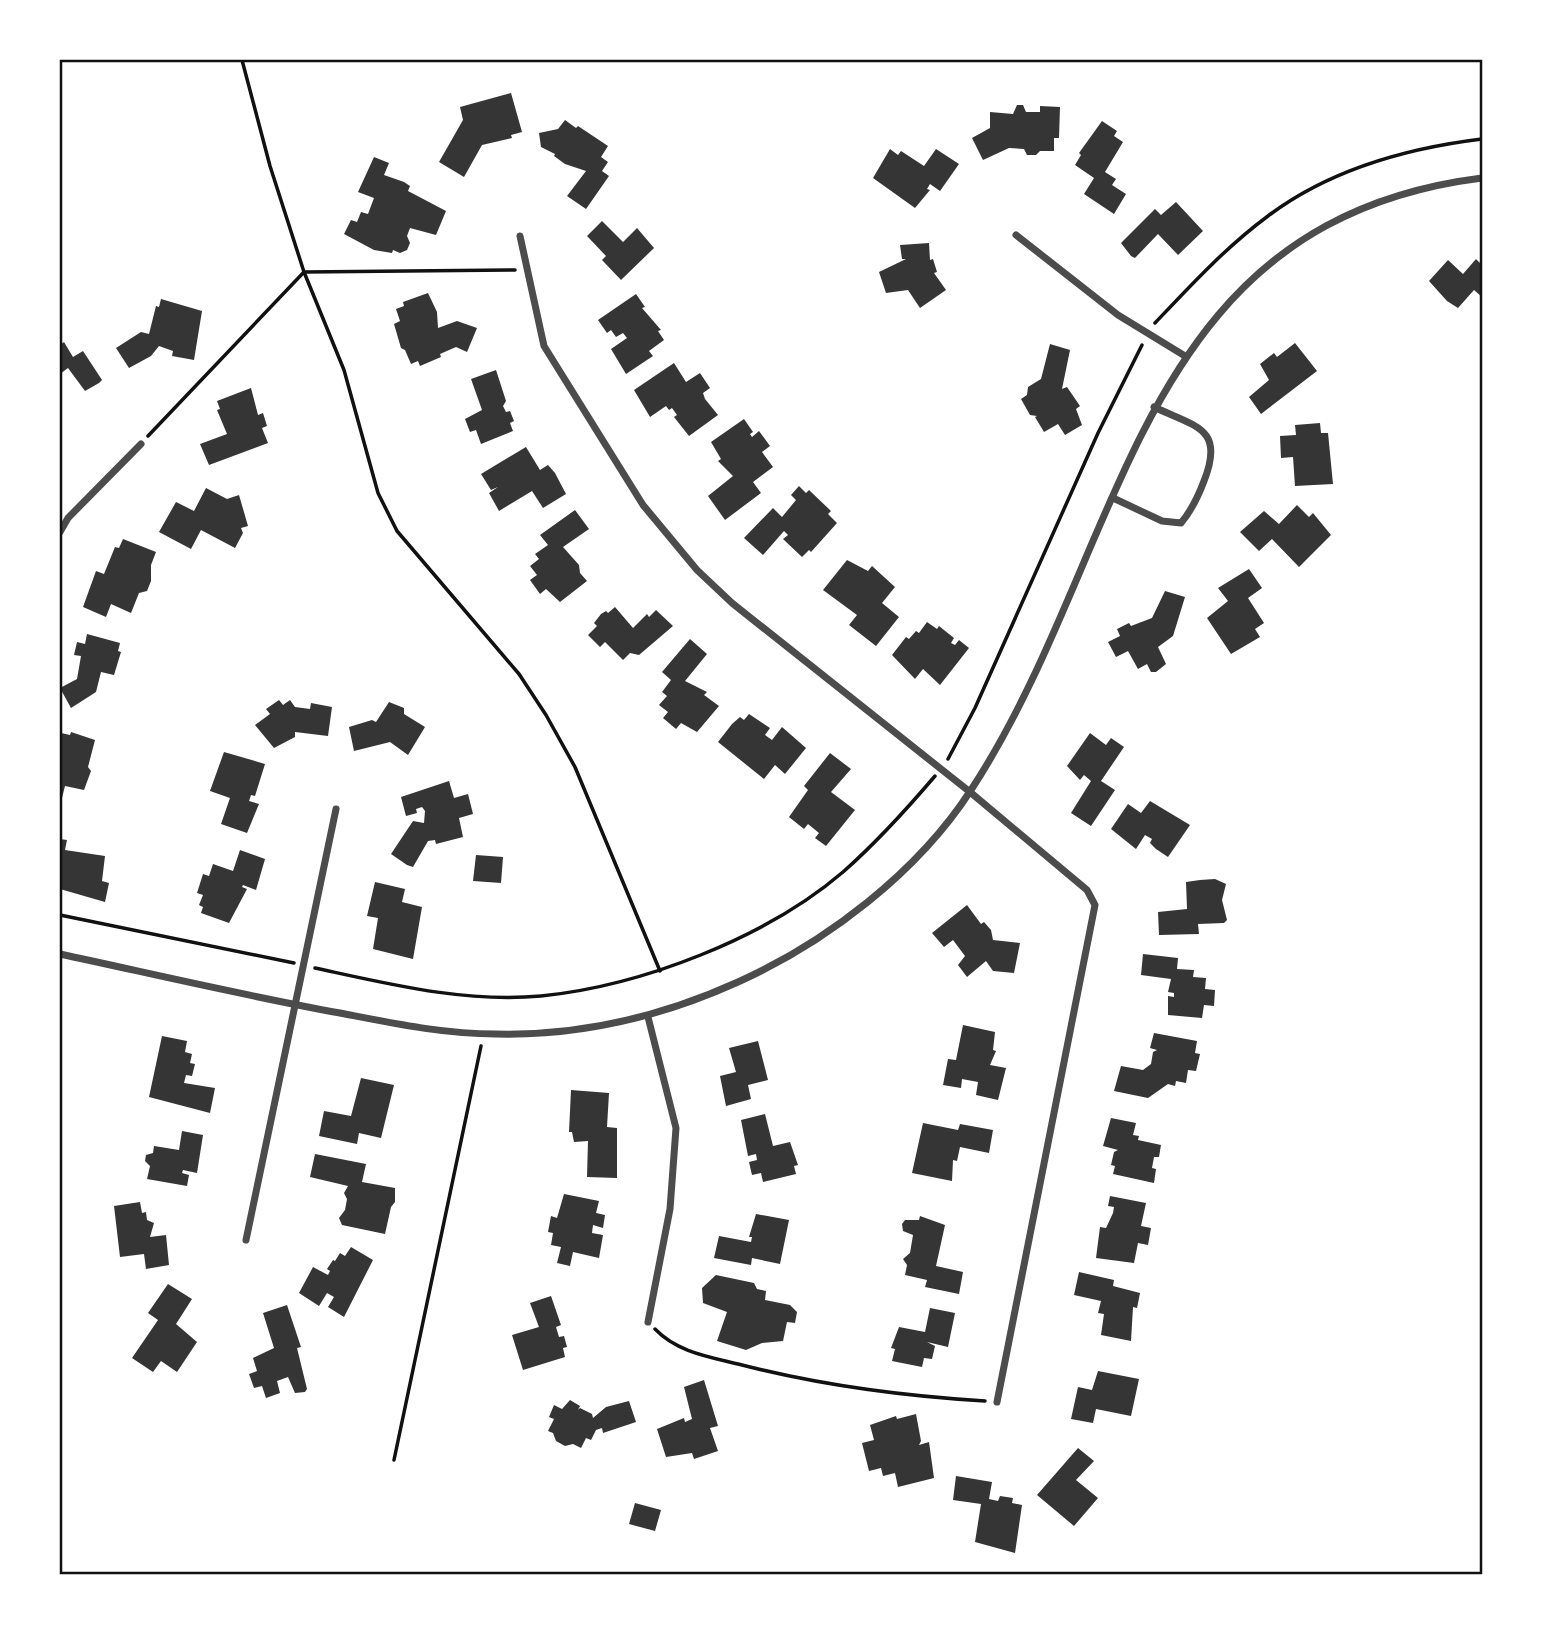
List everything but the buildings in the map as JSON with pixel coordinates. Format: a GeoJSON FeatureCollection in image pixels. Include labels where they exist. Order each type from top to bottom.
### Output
{"type":"FeatureCollection","features":[{"type":"Feature","properties":{"kind":"street"},"geometry":{"type":"LineString","coordinates":[[60,954],[295,1005],[431,1030],[484,1034],[588,1028],[648,1017],[690,1004],[807,947],[867,902],[921,851],[970,792],[1017,709],[1154,407],[1185,356],[1258,272],[1298,241],[1340,217],[1384,200],[1442,183],[1482,178]]}},
{"type":"Feature","properties":{"kind":"street"},"geometry":{"type":"LineString","coordinates":[[1016,235],[1118,315],[1185,356]]}},
{"type":"Feature","properties":{"kind":"street"},"geometry":{"type":"LineString","coordinates":[[520,236],[544,346],[643,505],[697,570],[732,603],[970,792],[1087,890],[1096,905],[998,1402]]}},
{"type":"Feature","properties":{"kind":"street"},"geometry":{"type":"LineString","coordinates":[[1113,498],[1162,521],[1181,523],[1193,509],[1212,460],[1213,445],[1201,429],[1154,407]]}},
{"type":"Feature","properties":{"kind":"street"},"geometry":{"type":"LineString","coordinates":[[60,532],[68,518],[141,444]]}},
{"type":"Feature","properties":{"kind":"street"},"geometry":{"type":"LineString","coordinates":[[246,1240],[336,809]]}},
{"type":"Feature","properties":{"kind":"street"},"geometry":{"type":"LineString","coordinates":[[648,1017],[676,1128],[670,1209],[648,1322]]}},
{"type":"Feature","properties":{"kind":"path"},"geometry":{"type":"LineString","coordinates":[[242,60],[270,166],[304,272],[344,370],[378,493],[397,531],[519,674],[546,715],[575,767],[660,971]]}},
{"type":"Feature","properties":{"kind":"path"},"geometry":{"type":"LineString","coordinates":[[1151,326],[1206,270],[1269,215],[1373,161],[1440,145],[1482,139]]}},
{"type":"Feature","properties":{"kind":"path"},"geometry":{"type":"LineString","coordinates":[[141,444],[304,272],[527,270]]}},
{"type":"Feature","properties":{"kind":"path"},"geometry":{"type":"LineString","coordinates":[[949,758],[975,708],[1098,433],[1140,349]]}},
{"type":"Feature","properties":{"kind":"path"},"geometry":{"type":"LineString","coordinates":[[311,967],[425,991],[540,996],[660,971],[714,949],[784,913],[830,881],[900,818],[933,779]]}},
{"type":"Feature","properties":{"kind":"path"},"geometry":{"type":"LineString","coordinates":[[60,915],[287,962]]}},
{"type":"Feature","properties":{"kind":"path"},"geometry":{"type":"LineString","coordinates":[[394,1460],[484,1034]]}},
{"type":"Feature","properties":{"kind":"path"},"geometry":{"type":"LineString","coordinates":[[648,1322],[667,1342],[694,1352],[818,1384],[998,1402]]}}]}
